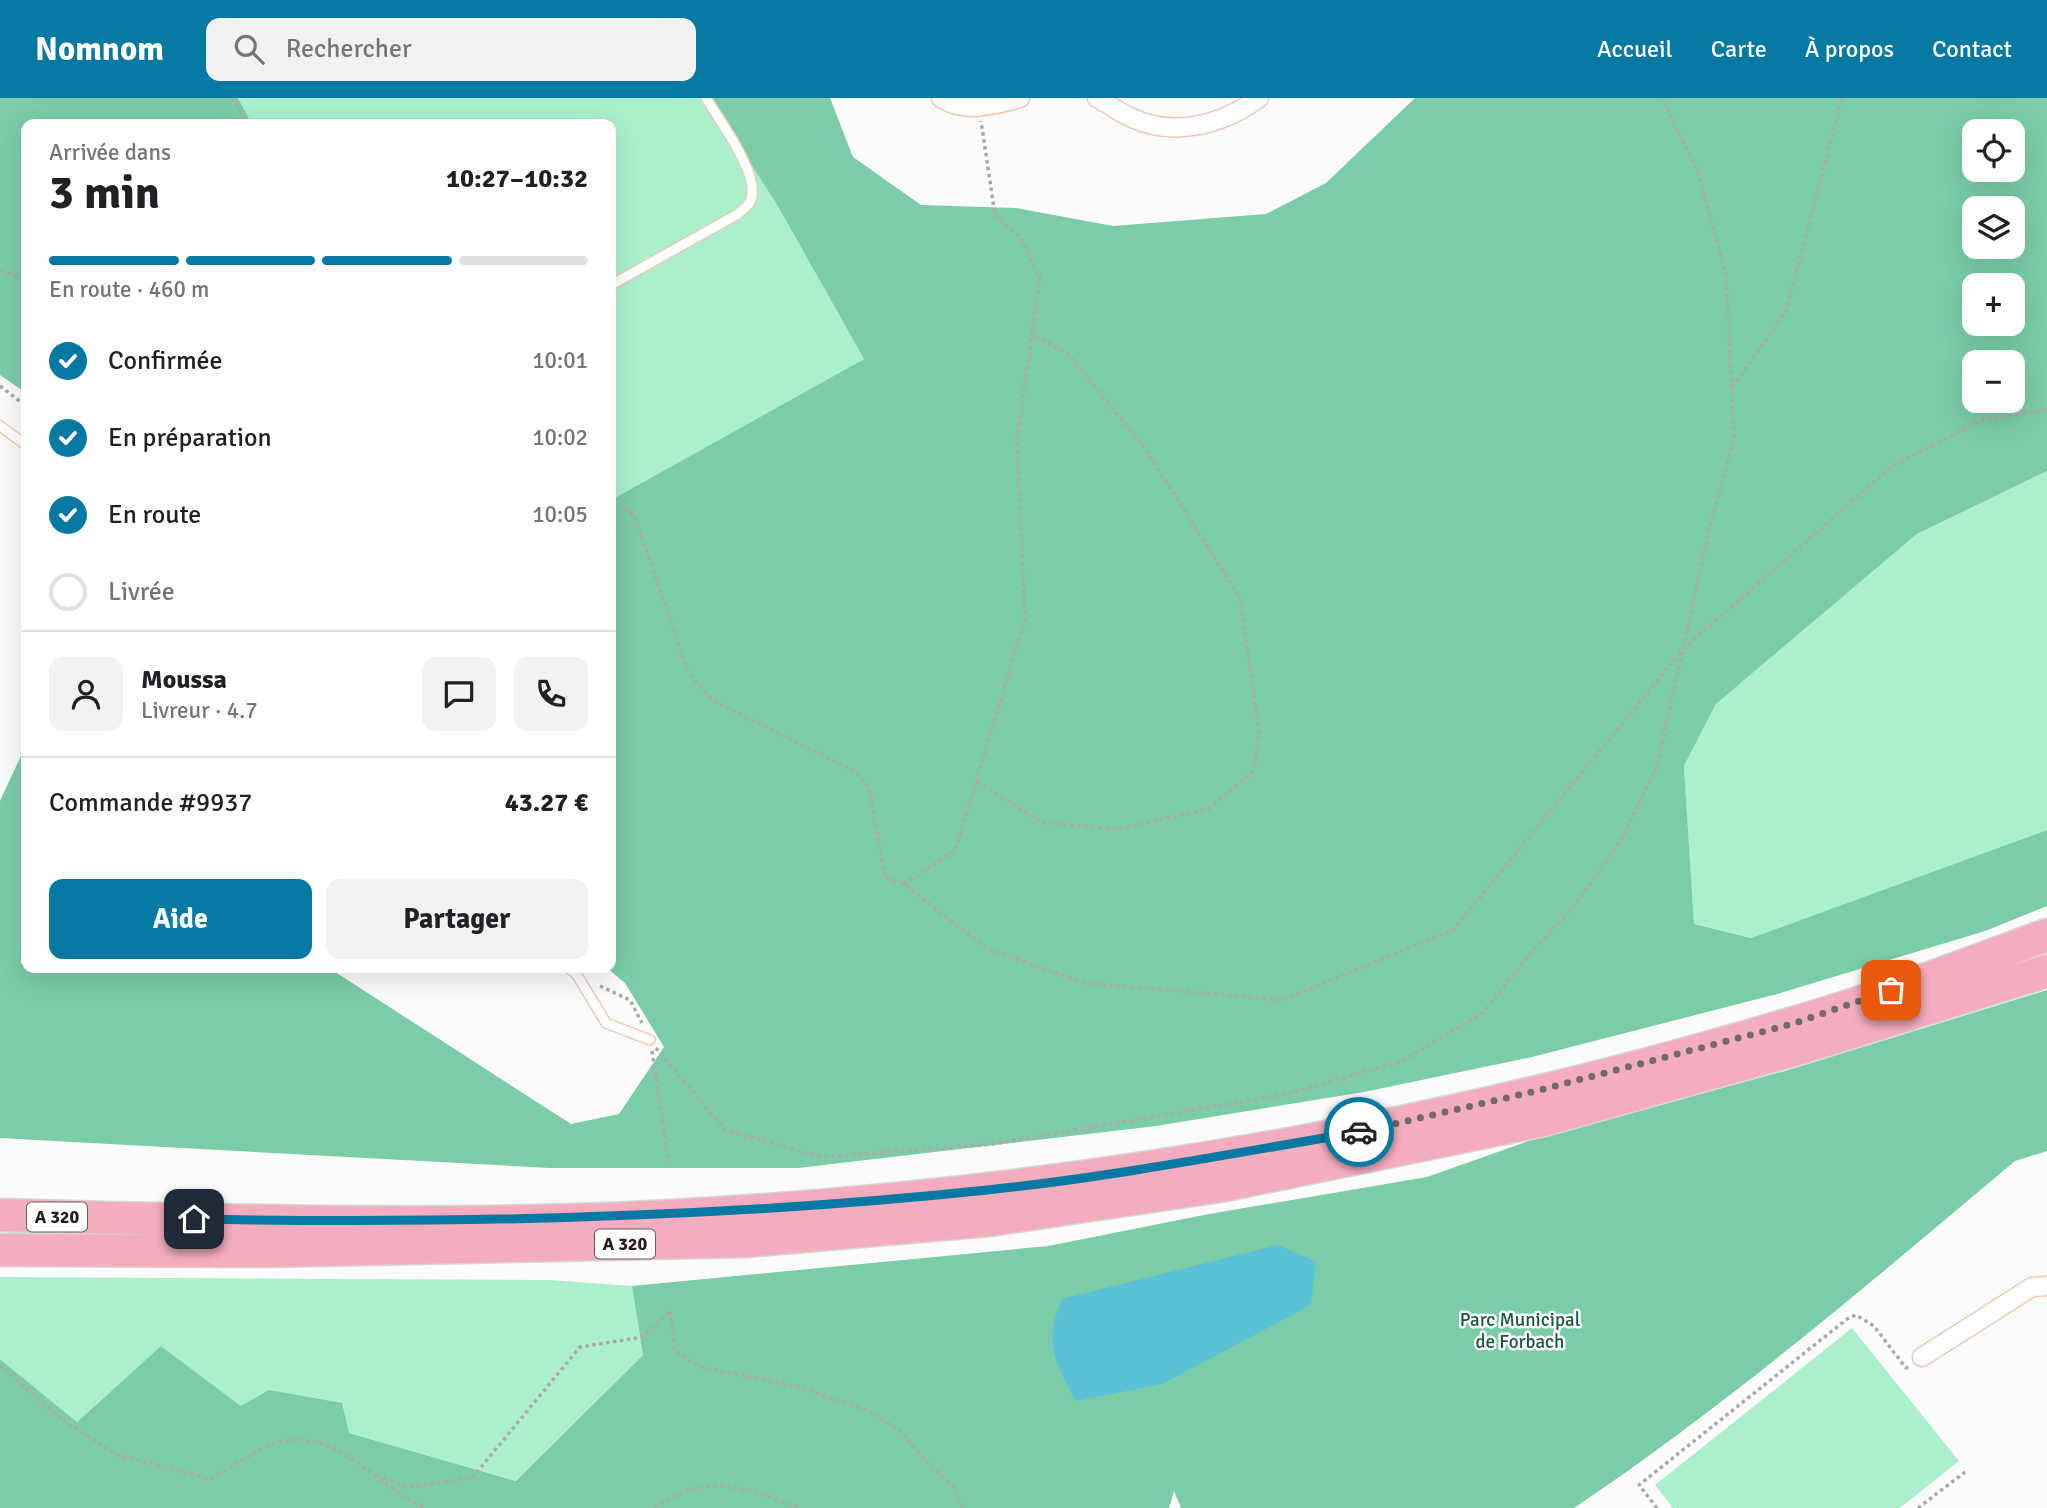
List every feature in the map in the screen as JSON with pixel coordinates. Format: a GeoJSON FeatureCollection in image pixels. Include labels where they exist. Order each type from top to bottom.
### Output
{"type":"FeatureCollection","features":[{"type":"Feature","properties":{"kind":"highway","name":"A 320"},"geometry":{"type":"LineString","coordinates":[[0,1215],[432,1223],[719,1214],[989,1190],[1375,1129],[1536,1091],[1792,1024],[2047,935]]}},
{"type":"Feature","properties":{"kind":"highway","name":"A 320"},"geometry":{"type":"LineString","coordinates":[[0,1250],[268,1251],[747,1241],[990,1220],[1220,1186],[1544,1119],[1804,1046],[2047,971]]}},
{"type":"Feature","properties":{"kind":"highway"},"geometry":{"type":"LineString","coordinates":[[0,1199],[114,1218]]}},
{"type":"Feature","properties":{"kind":"street"},"geometry":{"type":"LineString","coordinates":[[942,98],[952,105],[979,107],[1020,98]]}},
{"type":"Feature","properties":{"kind":"street"},"geometry":{"type":"LineString","coordinates":[[1097,98],[1131,118],[1160,127],[1191,127],[1221,121],[1259,98]]}},
{"type":"Feature","properties":{"kind":"street"},"geometry":{"type":"LineString","coordinates":[[1922,1357],[2032,1287],[2047,1286]]}},
{"type":"Feature","properties":{"kind":"lane"},"geometry":{"type":"LineString","coordinates":[[616,282],[738,214],[750,203],[753,191],[751,174],[706,98]]}},
{"type":"Feature","properties":{"kind":"lane"},"geometry":{"type":"LineString","coordinates":[[0,426],[21,441]]}},
{"type":"Feature","properties":{"kind":"lane"},"geometry":{"type":"LineString","coordinates":[[575,973],[606,1023],[650,1040]]}},
{"type":"Feature","properties":{"kind":"path"},"geometry":{"type":"LineString","coordinates":[[233,98],[244,119]]}},
{"type":"Feature","properties":{"kind":"path"},"geometry":{"type":"LineString","coordinates":[[592,978],[601,987],[630,1000],[650,1040],[725,1129],[821,1157],[993,1144],[1287,1094],[1402,1061],[1483,1013],[1573,907],[1620,842],[1657,765],[1710,526],[1734,438],[1726,275],[1698,172],[1662,98]]}},
{"type":"Feature","properties":{"kind":"path"},"geometry":{"type":"LineString","coordinates":[[1732,388],[1786,312],[1842,98]]}},
{"type":"Feature","properties":{"kind":"path"},"geometry":{"type":"LineString","coordinates":[[904,884],[955,851],[1025,620],[1017,439],[1040,278],[1020,237],[995,215],[979,107]]}},
{"type":"Feature","properties":{"kind":"path"},"geometry":{"type":"LineString","coordinates":[[0,270],[21,278]]}},
{"type":"Feature","properties":{"kind":"path"},"geometry":{"type":"LineString","coordinates":[[977,782],[1044,823],[1118,828],[1209,809],[1254,771],[1259,733],[1240,598],[1143,445],[1067,353],[1032,335]]}},
{"type":"Feature","properties":{"kind":"path"},"geometry":{"type":"LineString","coordinates":[[0,386],[21,402]]}},
{"type":"Feature","properties":{"kind":"path"},"geometry":{"type":"LineString","coordinates":[[616,513],[627,509],[634,515],[689,674],[712,700],[856,772],[869,787],[885,878],[904,884],[986,948],[1084,983],[1283,1000],[1454,930],[1684,648],[1894,464],[1984,419],[2047,410]]}},
{"type":"Feature","properties":{"kind":"path"},"geometry":{"type":"LineString","coordinates":[[650,1040],[669,1163]]}},
{"type":"Feature","properties":{"kind":"path"},"geometry":{"type":"LineString","coordinates":[[372,1473],[408,1487],[472,1478],[580,1347],[643,1337],[670,1311],[675,1351],[698,1366],[799,1387],[869,1410],[901,1430],[918,1453],[952,1486],[964,1508]]}},
{"type":"Feature","properties":{"kind":"path"},"geometry":{"type":"LineString","coordinates":[[1657,1508],[1639,1485],[1847,1319],[1856,1315],[1867,1320],[1906,1368],[1922,1357]]}},
{"type":"Feature","properties":{"kind":"path"},"geometry":{"type":"LineString","coordinates":[[0,1365],[57,1415],[117,1455],[211,1479],[282,1441],[321,1441],[372,1473],[411,1502],[426,1508]]}},
{"type":"Feature","properties":{"kind":"path"},"geometry":{"type":"LineString","coordinates":[[1918,1508],[1965,1472]]}},
{"type":"Feature","properties":{"kind":"path"},"geometry":{"type":"LineString","coordinates":[[655,1508],[690,1488],[708,1485],[733,1487],[799,1508]]}},
{"type":"Feature","properties":{"kind":"green space"},"geometry":{"type":"Polygon","coordinates":[[[0,98],[238,98],[249,119],[21,119],[21,390],[0,375],[0,98]]]}},
{"type":"Feature","properties":{"kind":"green space"},"geometry":{"type":"Polygon","coordinates":[[[238,98],[708,98],[776,203],[864,359],[616,497],[616,119],[249,119],[238,98]]]}},
{"type":"Feature","properties":{"kind":"green space"},"geometry":{"type":"Polygon","coordinates":[[[708,98],[830,98],[853,157],[921,205],[1016,208],[1113,226],[1266,214],[1326,183],[1415,98],[2047,98],[2047,471],[1917,534],[1716,704],[1684,766],[1694,924],[1751,938],[2047,830],[2047,906],[1985,931],[1777,994],[1532,1057],[1364,1092],[1156,1126],[798,1168],[549,1168],[0,1138],[0,801],[21,756],[21,973],[337,973],[571,1124],[619,1114],[664,1047],[625,983],[613,973],[616,973],[616,497],[864,359],[776,203],[708,98]]]}},
{"type":"Feature","properties":{"kind":"green space"},"geometry":{"type":"Polygon","coordinates":[[[2047,471],[2047,830],[1751,938],[1694,924],[1684,766],[1716,704],[1917,534],[2047,471]]]}},
{"type":"Feature","properties":{"kind":"green space","name":"Parc Municipal de Forbach"},"geometry":{"type":"Polygon","coordinates":[[[2047,990],[2047,1151],[2015,1161],[1744,1384],[1574,1508],[1181,1508],[1174,1491],[1169,1508],[0,1508],[0,1359],[77,1422],[161,1346],[241,1406],[269,1390],[342,1403],[349,1433],[516,1481],[643,1355],[632,1286],[1048,1246],[1209,1214],[1427,1177],[1537,1138],[1785,1071],[2047,990]]]}},
{"type":"Feature","properties":{"kind":"green space"},"geometry":{"type":"Polygon","coordinates":[[[0,1277],[549,1280],[632,1286],[643,1355],[517,1481],[349,1433],[241,1406],[161,1346],[77,1422],[0,1359],[0,1277]]]}},
{"type":"Feature","properties":{"kind":"green space"},"geometry":{"type":"Polygon","coordinates":[[[1852,1328],[1959,1461],[1900,1508],[1673,1508],[1655,1485],[1852,1328]]]}},
{"type":"Feature","properties":{"kind":"water"},"geometry":{"type":"Polygon","coordinates":[[[1278,1245],[1316,1262],[1311,1305],[1162,1384],[1076,1401],[1062,1375],[1054,1352],[1053,1328],[1062,1299],[1278,1245]]]}},
{"type":"Feature","properties":{"kind":"way so far"},"geometry":{"type":"LineString","coordinates":[[1359,1132],[1536,1091],[1792,1024],[1891,990]]}},
{"type":"Feature","properties":{"kind":"route"},"geometry":{"type":"LineString","coordinates":[[194,1219],[432,1223],[719,1214],[989,1190],[1359,1132]]}}]}
